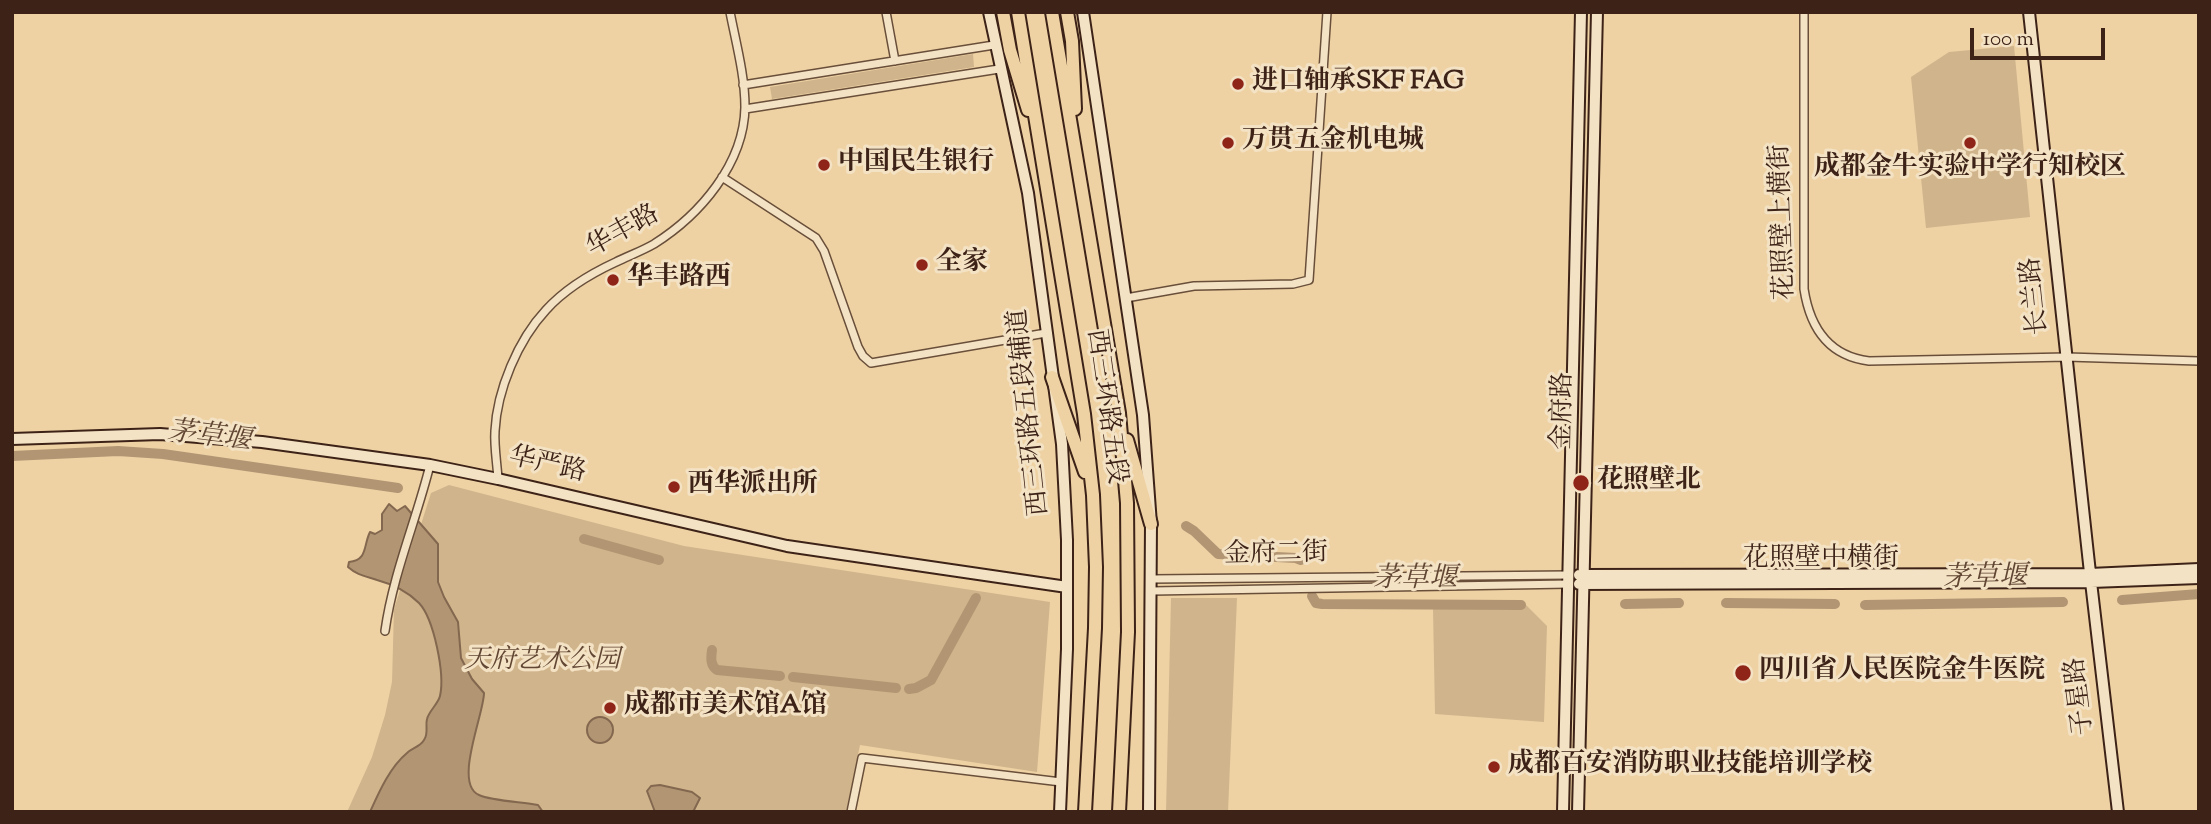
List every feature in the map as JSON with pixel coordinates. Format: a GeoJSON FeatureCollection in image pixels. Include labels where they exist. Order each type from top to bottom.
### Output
{"type":"FeatureCollection","features":[{"type":"Feature","properties":{"kind":"highway"},"geometry":{"type":"LineString","coordinates":[[1003,12],[1010,50],[1044,167]]}},
{"type":"Feature","properties":{"kind":"highway","name":"西三环路五段"},"geometry":{"type":"LineString","coordinates":[[1018,12],[1084,414],[1093,495],[1095,616],[1085,812]]}},
{"type":"Feature","properties":{"kind":"highway","name":"西三环路五段"},"geometry":{"type":"LineString","coordinates":[[1052,12],[1119,413],[1127,503],[1128,632],[1119,812]]}},
{"type":"Feature","properties":{"kind":"highway"},"geometry":{"type":"LineString","coordinates":[[1067,12],[1072,41],[1077,165]]}},
{"type":"Feature","properties":{"kind":"highway"},"geometry":{"type":"LineString","coordinates":[[1052,377],[1093,495]]}},
{"type":"Feature","properties":{"kind":"highway"},"geometry":{"type":"LineString","coordinates":[[1119,413],[1151,524]]}},
{"type":"Feature","properties":{"kind":"street","name":"华丰路"},"geometry":{"type":"LineString","coordinates":[[498,479],[495,430],[505,384],[520,345],[546,310],[580,281],[653,245],[685,222],[731,163],[741,134],[745,108],[730,12]]}},
{"type":"Feature","properties":{"kind":"street"},"geometry":{"type":"LineString","coordinates":[[886,12],[895,61]]}},
{"type":"Feature","properties":{"kind":"street","name":"西三环路五段辅道"},"geometry":{"type":"LineString","coordinates":[[989,12],[999,69],[1028,193],[1062,444],[1068,540],[1067,649],[1060,812]]}},
{"type":"Feature","properties":{"kind":"street"},"geometry":{"type":"LineString","coordinates":[[1083,12],[1143,415],[1151,524],[1152,584],[1149,812]]}},
{"type":"Feature","properties":{"kind":"street"},"geometry":{"type":"LineString","coordinates":[[1126,298],[1194,286],[1293,284],[1309,280],[1327,12]]}},
{"type":"Feature","properties":{"kind":"street","name":"金府路"},"geometry":{"type":"LineString","coordinates":[[1563,812],[1581,12]]}},
{"type":"Feature","properties":{"kind":"street","name":"金府路"},"geometry":{"type":"LineString","coordinates":[[1578,812],[1597,12]]}},
{"type":"Feature","properties":{"kind":"street","name":"花照壁上横街"},"geometry":{"type":"LineString","coordinates":[[1804,12],[1804,289],[1806,306],[1818,333],[1829,345],[1855,359],[1870,361],[2067,357],[2199,360]]}},
{"type":"Feature","properties":{"kind":"street","name":"长兰路"},"geometry":{"type":"LineString","coordinates":[[2029,12],[2090,578]]}},
{"type":"Feature","properties":{"kind":"street"},"geometry":{"type":"LineString","coordinates":[[743,86],[994,44]]}},
{"type":"Feature","properties":{"kind":"street"},"geometry":{"type":"LineString","coordinates":[[745,108],[999,69]]}},
{"type":"Feature","properties":{"kind":"street"},"geometry":{"type":"LineString","coordinates":[[722,177],[816,238],[824,251],[858,347],[871,363],[1046,334]]}},
{"type":"Feature","properties":{"kind":"street","name":"华严路"},"geometry":{"type":"LineString","coordinates":[[12,439],[160,434],[262,442],[430,465],[787,546],[1067,587]]}},
{"type":"Feature","properties":{"kind":"street"},"geometry":{"type":"LineString","coordinates":[[385,631],[396,575],[420,505],[430,465]]}},
{"type":"Feature","properties":{"kind":"street","name":"花照壁中横街"},"geometry":{"type":"LineString","coordinates":[[2090,578],[2199,569]]}},
{"type":"Feature","properties":{"kind":"street","name":"子星路"},"geometry":{"type":"LineString","coordinates":[[2090,578],[2118,812]]}},
{"type":"Feature","properties":{"kind":"street","name":"花照壁中横街"},"geometry":{"type":"LineString","coordinates":[[1569,580],[2199,578]]}},
{"type":"Feature","properties":{"kind":"street","name":"金府二街"},"geometry":{"type":"LineString","coordinates":[[1152,584],[1569,580]]}},
{"type":"Feature","properties":{"kind":"street","name":"金府二街"},"geometry":{"type":"LineString","coordinates":[[1152,584],[1569,580]]}},
{"type":"Feature","properties":{"kind":"street"},"geometry":{"type":"LineString","coordinates":[[850,812],[862,758],[1061,782]]}},
{"type":"Feature","properties":{"kind":"green space"},"geometry":{"type":"Polygon","coordinates":[[[2014,46],[2030,217],[1926,228],[1911,77],[1949,52],[2014,46]]]}},
{"type":"Feature","properties":{"kind":"green space"},"geometry":{"type":"Polygon","coordinates":[[[973,54],[974,67],[772,99],[770,87],[973,54]]]}},
{"type":"Feature","properties":{"kind":"green space","name":"天府艺术公园"},"geometry":{"type":"Polygon","coordinates":[[[449,485],[684,546],[1050,602],[1037,772],[860,745],[846,812],[347,812],[372,757],[385,715],[392,682],[394,609],[431,493],[449,485]]]}},
{"type":"Feature","properties":{"kind":"green space"},"geometry":{"type":"Polygon","coordinates":[[[1171,598],[1237,598],[1228,812],[1166,812],[1171,598]]]}},
{"type":"Feature","properties":{"kind":"green space"},"geometry":{"type":"Polygon","coordinates":[[[1521,600],[1547,626],[1544,722],[1435,714],[1433,609],[1521,600]]]}},
{"type":"Feature","properties":{"kind":"shaded area"},"geometry":{"type":"Polygon","coordinates":[[[389,504],[397,511],[405,506],[438,544],[438,582],[458,622],[461,658],[472,679],[484,693],[469,763],[472,788],[485,797],[538,805],[543,812],[370,812],[395,765],[424,740],[427,719],[439,699],[441,686],[440,661],[434,634],[419,603],[400,589],[358,574],[348,567],[349,562],[355,561],[364,552],[370,532],[375,534],[382,530],[382,514],[389,504]]]}},
{"type":"Feature","properties":{"kind":"shaded area"},"geometry":{"type":"Polygon","coordinates":[[[600,717],[609,721],[613,730],[609,739],[600,743],[591,739],[587,730],[591,721],[600,717]]]}},
{"type":"Feature","properties":{"kind":"shaded area"},"geometry":{"type":"Polygon","coordinates":[[[660,785],[692,792],[700,798],[693,812],[655,812],[647,791],[651,786],[660,785]]]}},
{"type":"Feature","properties":{"kind":"waterway","name":"茅草堰"},"geometry":{"type":"LineString","coordinates":[[12,456],[118,451],[163,454],[398,488]]}},
{"type":"Feature","properties":{"kind":"waterway","name":"茅草堰"},"geometry":{"type":"LineString","coordinates":[[1186,526],[1218,554],[1301,560]]}},
{"type":"Feature","properties":{"kind":"waterway","name":"茅草堰"},"geometry":{"type":"LineString","coordinates":[[584,539],[659,560]]}},
{"type":"Feature","properties":{"kind":"waterway","name":"茅草堰"},"geometry":{"type":"LineString","coordinates":[[2122,600],[2199,594]]}},
{"type":"Feature","properties":{"kind":"waterway","name":"茅草堰"},"geometry":{"type":"LineString","coordinates":[[1312,596],[1316,603],[1322,604],[1521,605]]}},
{"type":"Feature","properties":{"kind":"waterway","name":"茅草堰"},"geometry":{"type":"LineString","coordinates":[[909,689],[931,680],[976,598]]}},
{"type":"Feature","properties":{"kind":"waterway","name":"茅草堰"},"geometry":{"type":"LineString","coordinates":[[1865,605],[2063,602]]}},
{"type":"Feature","properties":{"kind":"waterway","name":"茅草堰"},"geometry":{"type":"LineString","coordinates":[[1625,604],[1679,603]]}},
{"type":"Feature","properties":{"kind":"waterway","name":"茅草堰"},"geometry":{"type":"LineString","coordinates":[[1726,603],[1835,604]]}},
{"type":"Feature","properties":{"kind":"waterway","name":"茅草堰"},"geometry":{"type":"LineString","coordinates":[[712,650],[712,664],[717,670],[780,676]]}},
{"type":"Feature","properties":{"kind":"waterway","name":"茅草堰"},"geometry":{"type":"LineString","coordinates":[[793,677],[896,688]]}},
{"type":"Feature","properties":{"kind":"place","name":"进口轴承SKF FAG"},"geometry":{"type":"Point","coordinates":[1238,84]}},
{"type":"Feature","properties":{"kind":"place","name":"万贯五金机电城"},"geometry":{"type":"Point","coordinates":[1228,143]}},
{"type":"Feature","properties":{"kind":"place","name":"成都金牛实验中学行知校区"},"geometry":{"type":"Point","coordinates":[1970,143]}},
{"type":"Feature","properties":{"kind":"place","name":"中国民生银行"},"geometry":{"type":"Point","coordinates":[824,165]}},
{"type":"Feature","properties":{"kind":"place","name":"全家"},"geometry":{"type":"Point","coordinates":[922,265]}},
{"type":"Feature","properties":{"kind":"place","name":"华丰路西"},"geometry":{"type":"Point","coordinates":[613,280]}},
{"type":"Feature","properties":{"kind":"place","name":"花照壁北"},"geometry":{"type":"Point","coordinates":[1581,483]}},
{"type":"Feature","properties":{"kind":"place","name":"西华派出所"},"geometry":{"type":"Point","coordinates":[674,487]}},
{"type":"Feature","properties":{"kind":"place","name":"四川省人民医院金牛医院"},"geometry":{"type":"Point","coordinates":[1743,673]}},
{"type":"Feature","properties":{"kind":"place","name":"成都市美术馆A馆"},"geometry":{"type":"Point","coordinates":[610,708]}},
{"type":"Feature","properties":{"kind":"place","name":"成都百安消防职业技能培训学校"},"geometry":{"type":"Point","coordinates":[1494,767]}}]}
